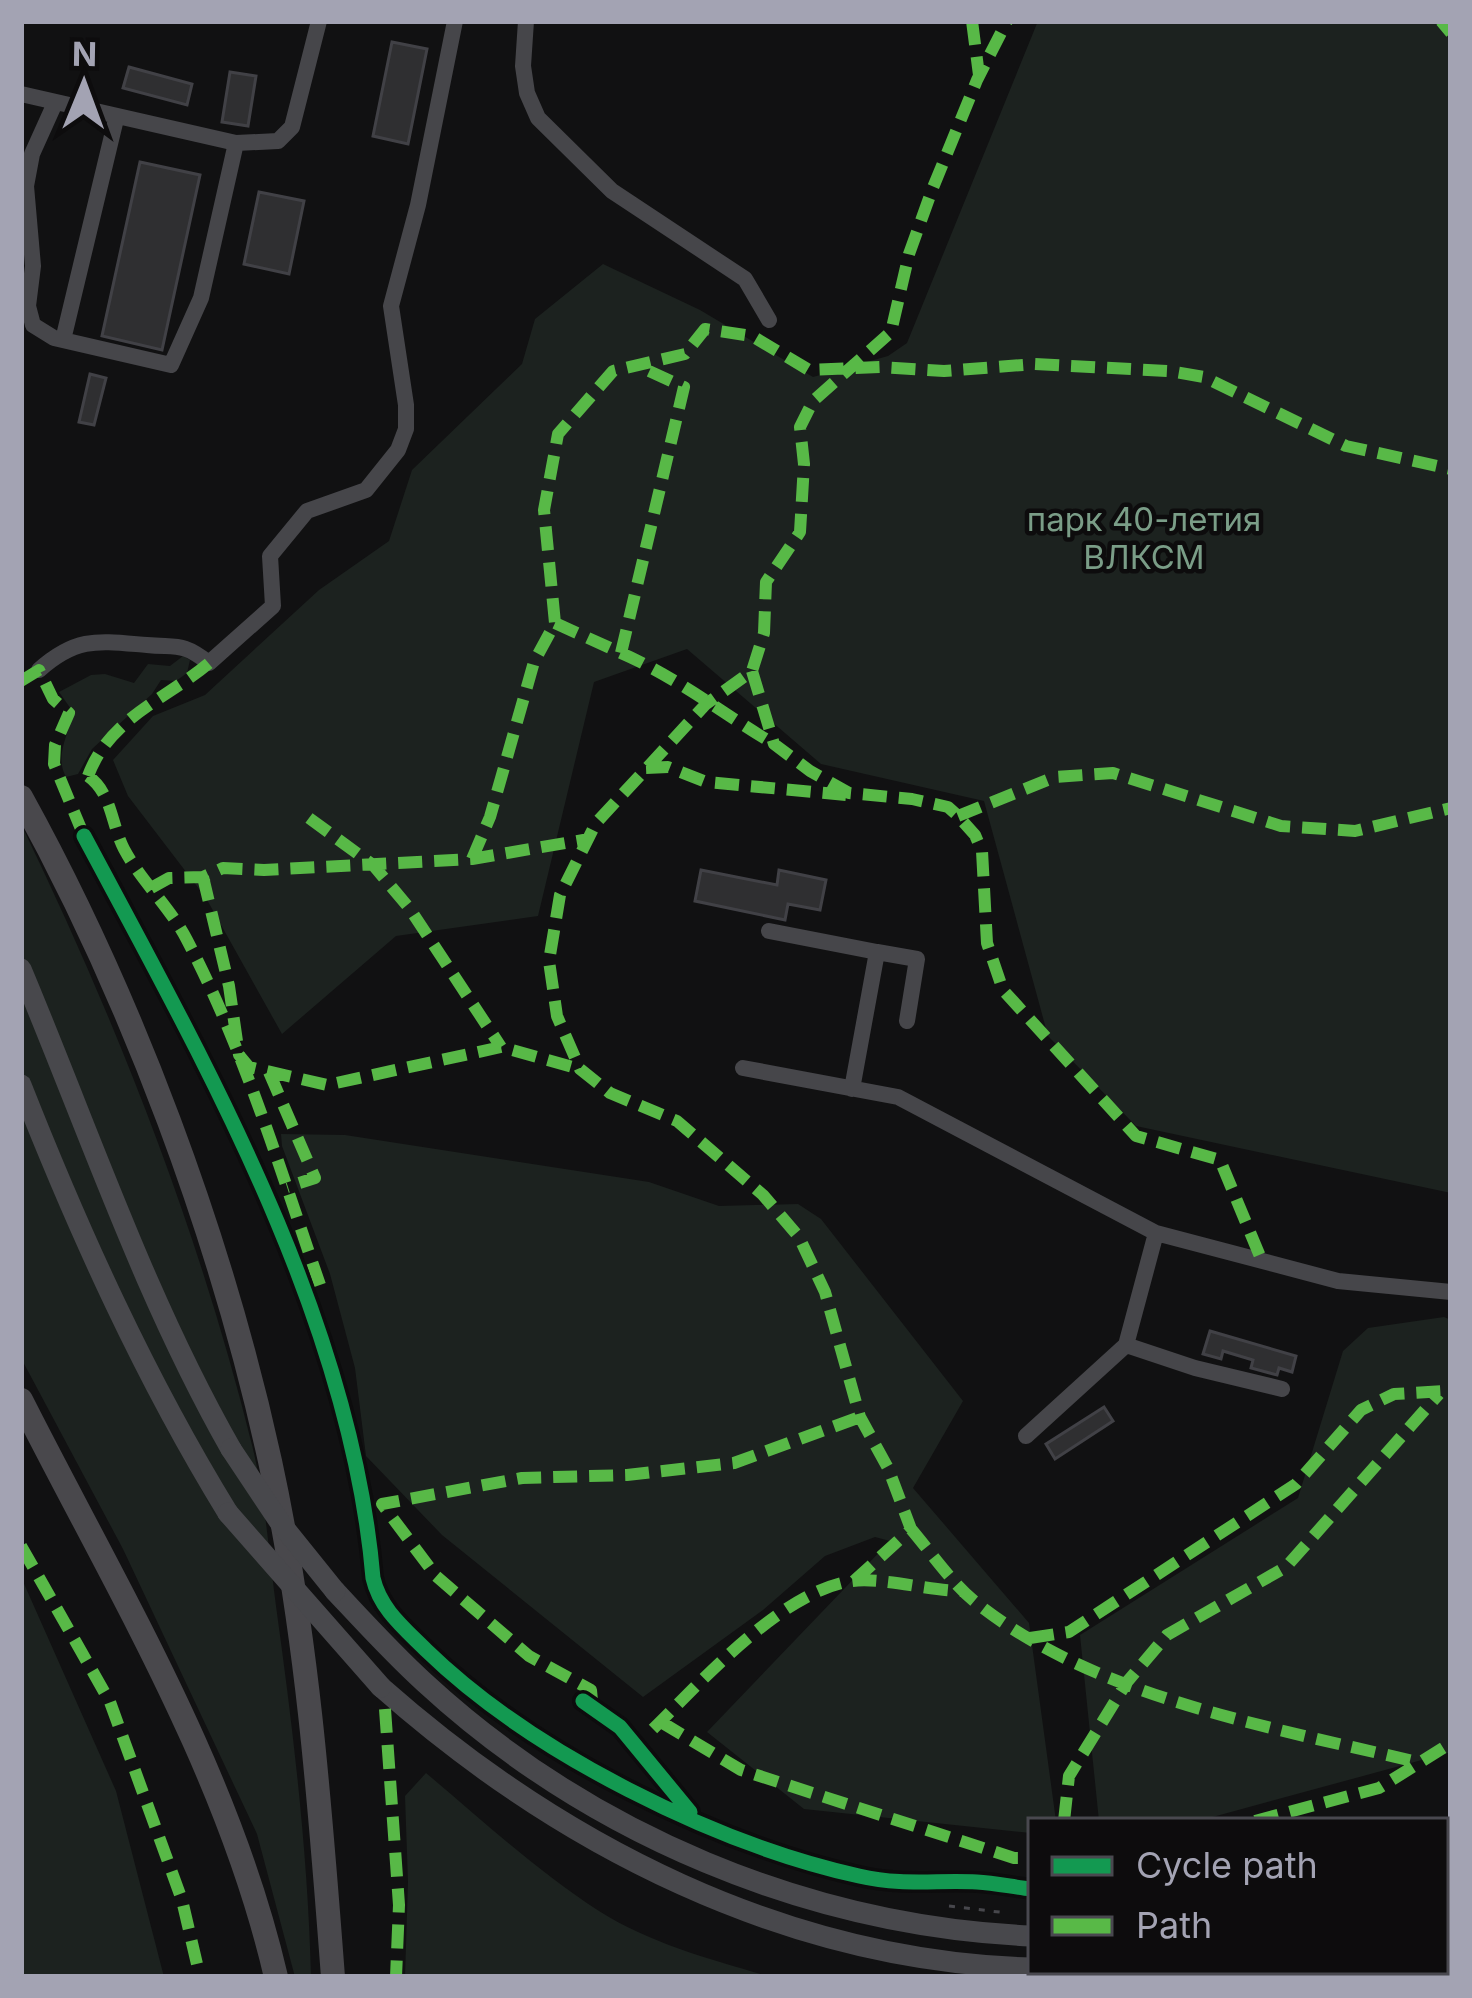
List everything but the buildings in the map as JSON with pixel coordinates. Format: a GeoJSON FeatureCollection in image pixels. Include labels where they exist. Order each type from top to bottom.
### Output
{"type":"FeatureCollection","features":[{"type":"Feature","properties":{"kind":"highway"},"geometry":{"type":"LineString","coordinates":[[21,797],[62,874],[132,1028],[215,1263],[270,1461],[310,1718],[333,1977]]}},
{"type":"Feature","properties":{"kind":"highway"},"geometry":{"type":"LineString","coordinates":[[21,1400],[190,1729],[232,1826],[276,1977]]}},
{"type":"Feature","properties":{"kind":"main road"},"geometry":{"type":"LineString","coordinates":[[21,969],[138,1263],[197,1389],[281,1524],[335,1591],[425,1684],[565,1790],[689,1856],[840,1909],[911,1924],[1028,1936]]}},
{"type":"Feature","properties":{"kind":"main road"},"geometry":{"type":"LineString","coordinates":[[21,1085],[26,1117],[185,1443],[228,1513],[381,1687],[488,1775],[584,1836],[676,1884],[764,1918],[854,1943],[1028,1968]]}},
{"type":"Feature","properties":{"kind":"lane"},"geometry":{"type":"LineString","coordinates":[[21,94],[236,143],[278,141],[292,128],[319,21]]}},
{"type":"Feature","properties":{"kind":"lane"},"geometry":{"type":"LineString","coordinates":[[526,21],[523,66],[527,93],[538,118],[612,191],[745,279],[769,320]]}},
{"type":"Feature","properties":{"kind":"lane"},"geometry":{"type":"LineString","coordinates":[[39,670],[86,641],[180,644],[209,664],[273,606],[270,556],[308,511],[366,490],[398,450],[406,429],[406,405],[391,305],[418,205],[452,24]]}},
{"type":"Feature","properties":{"kind":"lane"},"geometry":{"type":"LineString","coordinates":[[55,103],[32,154],[26,186],[33,266],[28,306],[33,325],[63,340],[171,365],[201,298],[236,143]]}},
{"type":"Feature","properties":{"kind":"lane"},"geometry":{"type":"LineString","coordinates":[[63,340],[116,119]]}},
{"type":"Feature","properties":{"kind":"lane"},"geometry":{"type":"LineString","coordinates":[[769,931],[916,958],[907,1021]]}},
{"type":"Feature","properties":{"kind":"lane"},"geometry":{"type":"LineString","coordinates":[[852,1088],[877,952]]}},
{"type":"Feature","properties":{"kind":"lane"},"geometry":{"type":"LineString","coordinates":[[743,1068],[898,1097],[1156,1234],[1338,1281],[1451,1292]]}},
{"type":"Feature","properties":{"kind":"lane"},"geometry":{"type":"LineString","coordinates":[[1026,1436],[1126,1345],[1156,1234]]}},
{"type":"Feature","properties":{"kind":"lane"},"geometry":{"type":"LineString","coordinates":[[1126,1345],[1282,1389]]}},
{"type":"Feature","properties":{"kind":"path"},"geometry":{"type":"LineString","coordinates":[[949,1906],[1010,1913]]}},
{"type":"Feature","properties":{"kind":"green space","name":"парк 40-летия ВЛКСМ"},"geometry":{"type":"Polygon","coordinates":[[[1038,21],[1451,21],[1451,1193],[1136,1126],[1048,1036],[984,801],[821,764],[687,649],[594,682],[538,916],[396,936],[282,1034],[206,898],[128,796],[113,760],[153,716],[205,695],[319,590],[389,541],[412,470],[522,364],[535,319],[603,264],[700,310],[813,377],[888,356],[907,343],[1038,21]]]}},
{"type":"Feature","properties":{"kind":"green space"},"geometry":{"type":"Polygon","coordinates":[[[183,656],[190,660],[187,673],[176,681],[161,680],[92,749],[78,774],[66,777],[62,753],[73,712],[59,692],[91,675],[134,683],[148,664],[170,666],[183,656]]]}},
{"type":"Feature","properties":{"kind":"green space"},"geometry":{"type":"Polygon","coordinates":[[[21,824],[153,1128],[207,1286],[252,1445],[294,1745],[311,1977],[295,1977],[257,1834],[123,1549],[21,1358],[21,824]]]}},
{"type":"Feature","properties":{"kind":"green space"},"geometry":{"type":"Polygon","coordinates":[[[281,1134],[345,1135],[649,1182],[719,1206],[798,1204],[821,1219],[963,1401],[913,1488],[1029,1623],[1056,1818],[1028,1818],[1028,1833],[804,1809],[707,1732],[890,1541],[875,1537],[825,1556],[763,1610],[643,1697],[442,1535],[366,1456],[355,1368],[330,1274],[281,1134]]]}},
{"type":"Feature","properties":{"kind":"green space"},"geometry":{"type":"Polygon","coordinates":[[[1444,1317],[1451,1320],[1451,1752],[1209,1818],[1099,1818],[1080,1635],[1298,1498],[1343,1351],[1368,1328],[1444,1317]]]}},
{"type":"Feature","properties":{"kind":"green space"},"geometry":{"type":"Polygon","coordinates":[[[21,1577],[116,1791],[164,1977],[21,1977],[21,1577]]]}},
{"type":"Feature","properties":{"kind":"green space"},"geometry":{"type":"Polygon","coordinates":[[[426,1773],[532,1862],[619,1923],[661,1942],[771,1977],[405,1977],[405,1796],[426,1773]]]}},
{"type":"Feature","properties":{"kind":"marked path"},"geometry":{"type":"LineString","coordinates":[[972,21],[979,75]]}},
{"type":"Feature","properties":{"kind":"marked path"},"geometry":{"type":"LineString","coordinates":[[854,1581],[911,1529],[888,1468],[860,1417],[825,1292],[799,1237],[763,1195],[677,1121],[610,1093],[580,1069],[557,1016],[549,961],[560,895],[596,823],[706,704],[752,671],[764,633],[766,582],[800,532],[804,464],[800,427],[813,401],[891,332],[909,254],[932,190],[1007,21]]}},
{"type":"Feature","properties":{"kind":"marked path"},"geometry":{"type":"LineString","coordinates":[[1441,21],[1451,33]]}},
{"type":"Feature","properties":{"kind":"marked path"},"geometry":{"type":"LineString","coordinates":[[472,859],[490,817],[534,662],[555,623],[544,510],[558,434],[613,371],[685,354],[705,329],[752,336],[809,370],[944,371],[1035,364],[1204,377],[1346,446],[1451,469]]}},
{"type":"Feature","properties":{"kind":"marked path"},"geometry":{"type":"LineString","coordinates":[[555,623],[621,653],[684,387],[638,366]]}},
{"type":"Feature","properties":{"kind":"marked path"},"geometry":{"type":"LineString","coordinates":[[621,653],[774,744]]}},
{"type":"Feature","properties":{"kind":"marked path"},"geometry":{"type":"LineString","coordinates":[[88,776],[124,724],[209,663]]}},
{"type":"Feature","properties":{"kind":"marked path"},"geometry":{"type":"LineString","coordinates":[[21,681],[39,670],[53,699],[69,713],[55,745],[54,764],[84,836]]}},
{"type":"Feature","properties":{"kind":"marked path"},"geometry":{"type":"LineString","coordinates":[[752,671],[774,744],[810,771],[849,793],[948,807],[975,835],[982,851],[987,943],[1003,990],[1136,1136],[1220,1160],[1262,1261]]}},
{"type":"Feature","properties":{"kind":"marked path"},"geometry":{"type":"LineString","coordinates":[[646,768],[668,767],[706,782],[846,795]]}},
{"type":"Feature","properties":{"kind":"marked path"},"geometry":{"type":"LineString","coordinates":[[958,816],[1055,777],[1113,773],[1281,826],[1355,831],[1451,808]]}},
{"type":"Feature","properties":{"kind":"marked path"},"geometry":{"type":"LineString","coordinates":[[88,776],[107,800],[124,849],[180,928],[207,981],[260,1110],[320,1285]]}},
{"type":"Feature","properties":{"kind":"marked path"},"geometry":{"type":"LineString","coordinates":[[309,818],[373,865],[410,909],[501,1047]]}},
{"type":"Feature","properties":{"kind":"marked path"},"geometry":{"type":"LineString","coordinates":[[151,888],[169,878],[203,877],[223,868],[472,859],[589,839]]}},
{"type":"Feature","properties":{"kind":"marked path"},"geometry":{"type":"LineString","coordinates":[[203,877],[229,986],[239,1055],[249,1067],[327,1085],[501,1047],[580,1069]]}},
{"type":"Feature","properties":{"kind":"marked path"},"geometry":{"type":"LineString","coordinates":[[269,1072],[315,1178],[287,1187]]}},
{"type":"Feature","properties":{"kind":"marked path"},"geometry":{"type":"LineString","coordinates":[[1030,1638],[1069,1632],[1296,1484],[1361,1410],[1394,1394],[1445,1391]]}},
{"type":"Feature","properties":{"kind":"marked path"},"geometry":{"type":"LineString","coordinates":[[1064,1818],[1069,1776],[1127,1682],[1167,1635],[1286,1567],[1439,1394]]}},
{"type":"Feature","properties":{"kind":"marked path"},"geometry":{"type":"LineString","coordinates":[[592,1701],[591,1690],[529,1656],[436,1576],[382,1504],[522,1478],[627,1475],[734,1463],[860,1417]]}},
{"type":"Feature","properties":{"kind":"marked path"},"geometry":{"type":"LineString","coordinates":[[911,1529],[979,1605],[1078,1664],[1191,1706],[1421,1763]]}},
{"type":"Feature","properties":{"kind":"marked path"},"geometry":{"type":"LineString","coordinates":[[21,1546],[110,1702],[182,1900],[200,1977]]}},
{"type":"Feature","properties":{"kind":"marked path"},"geometry":{"type":"LineString","coordinates":[[653,1729],[745,1641],[825,1588],[864,1580],[963,1591]]}},
{"type":"Feature","properties":{"kind":"marked path"},"geometry":{"type":"LineString","coordinates":[[385,1709],[399,1905],[396,1977]]}},
{"type":"Feature","properties":{"kind":"marked path"},"geometry":{"type":"LineString","coordinates":[[661,1722],[741,1770],[1014,1858],[1028,1858]]}},
{"type":"Feature","properties":{"kind":"marked path"},"geometry":{"type":"LineString","coordinates":[[1266,1818],[1379,1788],[1451,1743]]}},
{"type":"Feature","properties":{"kind":"cycle path"},"geometry":{"type":"LineString","coordinates":[[84,836],[223,1102],[304,1289],[336,1384],[359,1481],[373,1578],[394,1617],[469,1688],[518,1724],[628,1790],[687,1818],[746,1842],[859,1876],[1028,1889]]}},
{"type":"Feature","properties":{"kind":"cycle path"},"geometry":{"type":"LineString","coordinates":[[583,1701],[620,1727],[690,1812]]}}]}
